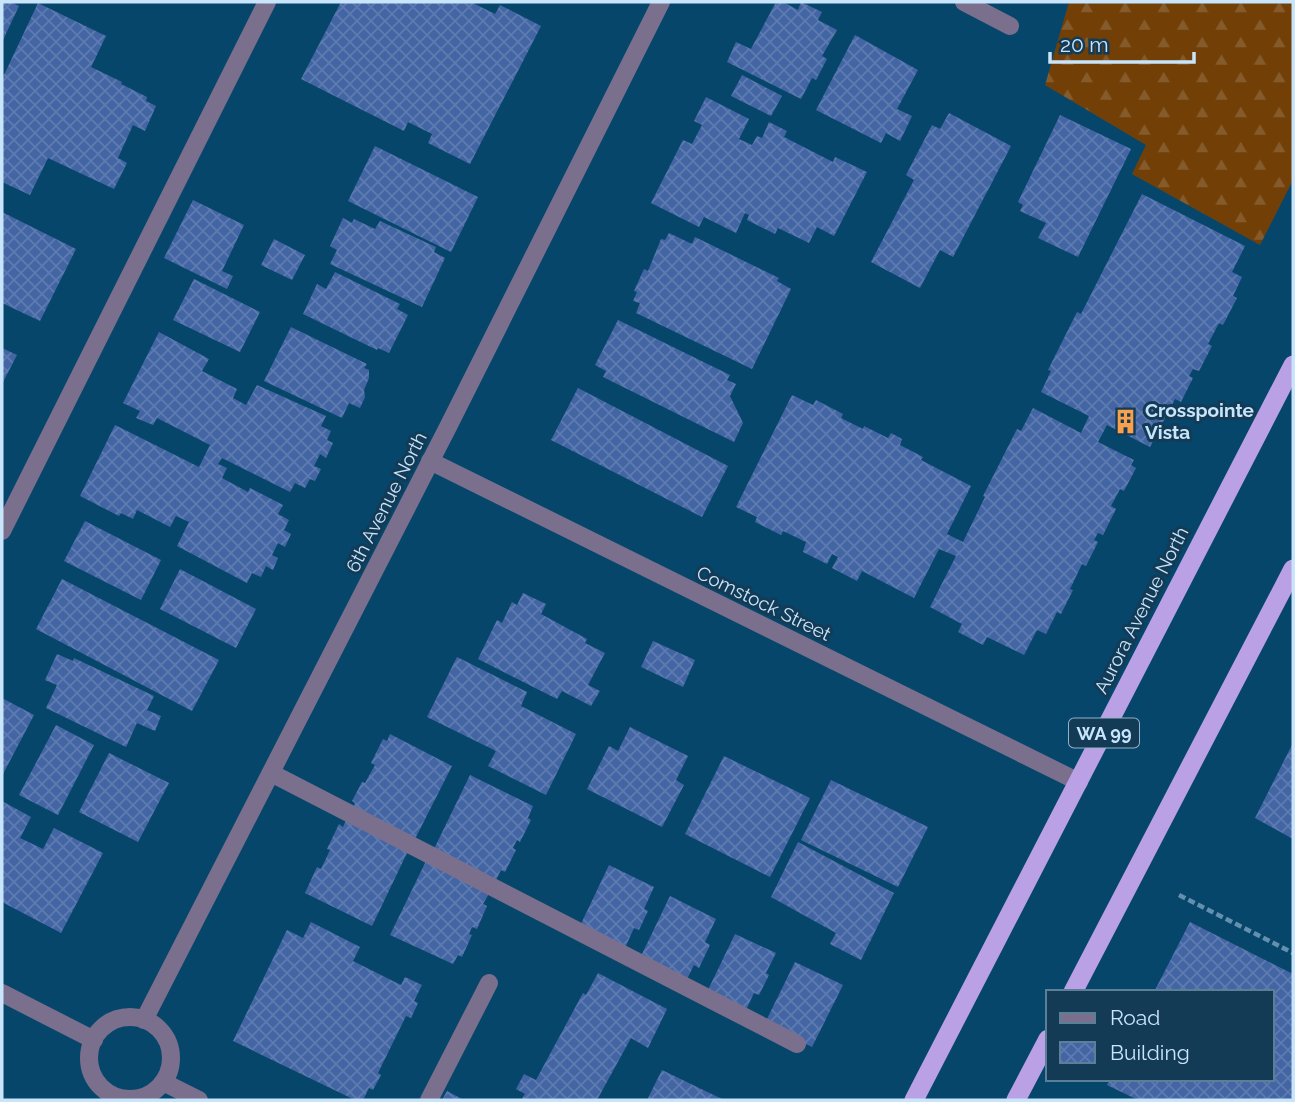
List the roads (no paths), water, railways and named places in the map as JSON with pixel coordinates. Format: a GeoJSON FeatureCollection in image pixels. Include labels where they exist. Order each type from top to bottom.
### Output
{"type":"FeatureCollection","features":[{"type":"Feature","properties":{"kind":"highway","name":"Aurora Avenue North"},"geometry":{"type":"LineString","coordinates":[[914,1100],[1293,365]]}},
{"type":"Feature","properties":{"kind":"highway"},"geometry":{"type":"LineString","coordinates":[[1074,990],[1293,569]]}},
{"type":"Feature","properties":{"kind":"highway"},"geometry":{"type":"LineString","coordinates":[[1016,1100],[1046,1043]]}},
{"type":"Feature","properties":{"kind":"street"},"geometry":{"type":"LineString","coordinates":[[2,531],[267,2]]}},
{"type":"Feature","properties":{"kind":"street","name":"6th Avenue North"},"geometry":{"type":"LineString","coordinates":[[144,1020],[661,2]]}},
{"type":"Feature","properties":{"kind":"street"},"geometry":{"type":"LineString","coordinates":[[964,2],[1010,26]]}},
{"type":"Feature","properties":{"kind":"street","name":"Comstock Street"},"geometry":{"type":"LineString","coordinates":[[430,461],[1079,782]]}},
{"type":"Feature","properties":{"kind":"street"},"geometry":{"type":"LineString","coordinates":[[271,773],[797,1044]]}},
{"type":"Feature","properties":{"kind":"street"},"geometry":{"type":"LineString","coordinates":[[429,1100],[489,983]]}},
{"type":"Feature","properties":{"kind":"street"},"geometry":{"type":"LineString","coordinates":[[2,993],[94,1040]]}},
{"type":"Feature","properties":{"kind":"street"},"geometry":{"type":"LineString","coordinates":[[130,1017],[144,1020],[157,1027],[166,1038],[171,1064],[163,1082],[145,1096],[113,1097],[98,1084],[92,1072],[90,1047],[105,1026],[117,1019],[130,1017]]}},
{"type":"Feature","properties":{"kind":"street"},"geometry":{"type":"LineString","coordinates":[[163,1082],[199,1100]]}},
{"type":"Feature","properties":{"kind":"place","name":"Crosspointe Vista"},"geometry":{"type":"Point","coordinates":[1125,421]}}]}
